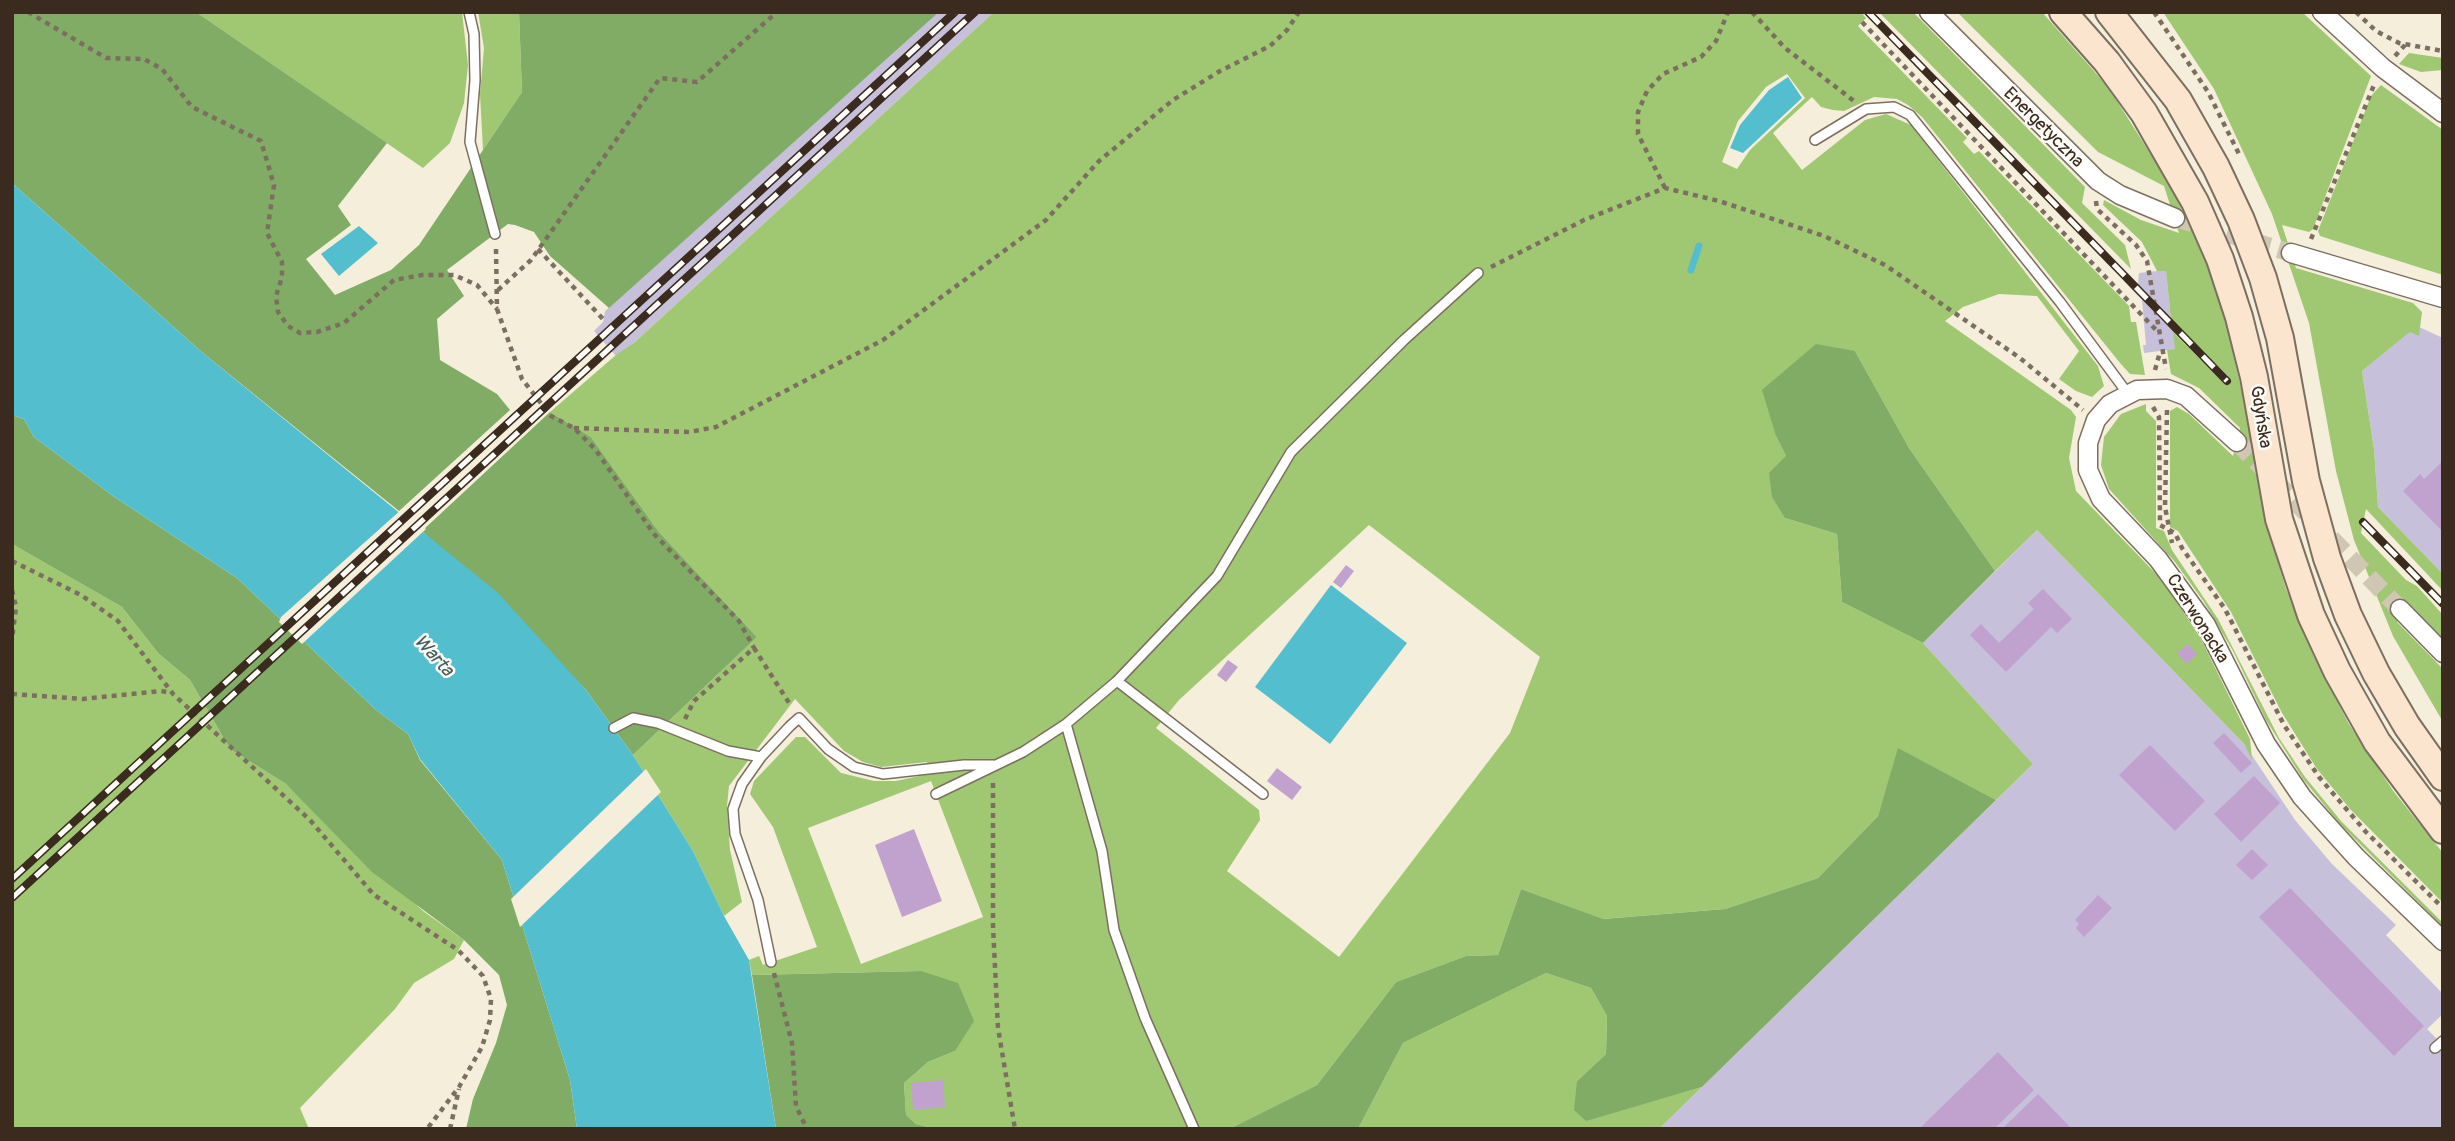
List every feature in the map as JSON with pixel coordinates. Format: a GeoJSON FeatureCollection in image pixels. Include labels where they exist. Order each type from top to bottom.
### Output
{"type":"FeatureCollection","features":[{"type":"Feature","properties":{"kind":"main road","name":"Gdyńska"},"geometry":{"type":"LineString","coordinates":[[2063,12],[2094,47],[2144,113],[2195,202],[2220,259],[2239,317],[2254,377],[2279,519],[2311,615],[2337,671],[2372,733],[2443,830]]}},
{"type":"Feature","properties":{"kind":"main road","name":"Gdyńska"},"geometry":{"type":"LineString","coordinates":[[2109,12],[2178,100],[2227,188],[2241,220],[2263,278],[2280,338],[2306,481],[2327,558],[2348,615],[2376,673],[2407,726],[2443,777]]}},
{"type":"Feature","properties":{"kind":"street","name":"Energetyczna"},"geometry":{"type":"LineString","coordinates":[[1930,12],[2068,154],[2098,181],[2120,195],[2175,218]]}},
{"type":"Feature","properties":{"kind":"street"},"geometry":{"type":"LineString","coordinates":[[2322,12],[2383,68],[2441,108]]}},
{"type":"Feature","properties":{"kind":"street"},"geometry":{"type":"LineString","coordinates":[[2291,253],[2443,298]]}},
{"type":"Feature","properties":{"kind":"street"},"geometry":{"type":"LineString","coordinates":[[2096,420],[2110,404],[2128,394],[2152,388],[2180,393],[2197,403],[2237,442]]}},
{"type":"Feature","properties":{"kind":"street","name":"Czerwonacka"},"geometry":{"type":"LineString","coordinates":[[2096,420],[2087,457],[2095,491],[2158,559],[2192,605],[2216,643],[2266,744],[2302,797],[2356,857],[2443,942]]}},
{"type":"Feature","properties":{"kind":"street"},"geometry":{"type":"LineString","coordinates":[[2399,609],[2443,653]]}},
{"type":"Feature","properties":{"kind":"lane"},"geometry":{"type":"LineString","coordinates":[[469,12],[474,34],[475,80],[470,142],[495,234]]}},
{"type":"Feature","properties":{"kind":"lane"},"geometry":{"type":"LineString","coordinates":[[1815,140],[1866,109],[1894,107],[1910,115],[2052,292],[2128,394]]}},
{"type":"Feature","properties":{"kind":"lane"},"geometry":{"type":"LineString","coordinates":[[936,794],[1023,752],[1066,724],[1117,681],[1217,576],[1291,452],[1404,340],[1478,273]]}},
{"type":"Feature","properties":{"kind":"lane"},"geometry":{"type":"LineString","coordinates":[[1117,681],[1263,794]]}},
{"type":"Feature","properties":{"kind":"lane"},"geometry":{"type":"LineString","coordinates":[[614,728],[634,718],[728,751],[761,757]]}},
{"type":"Feature","properties":{"kind":"lane"},"geometry":{"type":"LineString","coordinates":[[771,962],[758,901],[736,834],[733,810],[742,784],[761,757],[799,718],[828,749],[854,767],[883,774],[964,765],[993,765]]}},
{"type":"Feature","properties":{"kind":"lane"},"geometry":{"type":"LineString","coordinates":[[1066,724],[1101,851],[1114,930],[1145,1018],[1194,1129]]}},
{"type":"Feature","properties":{"kind":"path"},"geometry":{"type":"LineString","coordinates":[[29,12],[106,58],[144,59],[162,69],[192,107],[209,118],[261,141],[274,185],[267,233],[282,262],[282,276],[276,296],[278,312],[288,326],[300,333],[317,332],[344,323],[394,280],[422,275],[454,275],[477,285],[497,309],[522,379],[551,416],[574,428],[595,449],[654,534],[739,621],[799,718]]}},
{"type":"Feature","properties":{"kind":"path"},"geometry":{"type":"LineString","coordinates":[[498,291],[538,249],[660,78],[696,82],[777,12]]}},
{"type":"Feature","properties":{"kind":"path"},"geometry":{"type":"LineString","coordinates":[[574,428],[689,432],[716,427],[883,340],[1046,220],[1099,161],[1173,100],[1220,71],[1270,46],[1287,30],[1299,12]]}},
{"type":"Feature","properties":{"kind":"path"},"geometry":{"type":"LineString","coordinates":[[1665,188],[1638,134],[1637,112],[1647,91],[1663,74],[1701,57],[1716,41],[1728,12]]}},
{"type":"Feature","properties":{"kind":"path"},"geometry":{"type":"LineString","coordinates":[[1752,12],[1785,48],[1866,109]]}},
{"type":"Feature","properties":{"kind":"path"},"geometry":{"type":"LineString","coordinates":[[2356,12],[2376,31],[2399,43],[2443,51]]}},
{"type":"Feature","properties":{"kind":"path"},"geometry":{"type":"LineString","coordinates":[[1862,22],[2158,331]]}},
{"type":"Feature","properties":{"kind":"path"},"geometry":{"type":"LineString","coordinates":[[2311,239],[2368,94]]}},
{"type":"Feature","properties":{"kind":"path"},"geometry":{"type":"LineString","coordinates":[[2098,181],[2097,209],[2136,245],[2147,261],[2166,375]]}},
{"type":"Feature","properties":{"kind":"path"},"geometry":{"type":"LineString","coordinates":[[1478,273],[1584,219],[1665,188],[1720,201],[1824,236],[1885,265],[2020,358],[2096,420]]}},
{"type":"Feature","properties":{"kind":"path"},"geometry":{"type":"LineString","coordinates":[[495,234],[497,309]]}},
{"type":"Feature","properties":{"kind":"path"},"geometry":{"type":"LineString","coordinates":[[538,249],[603,319]]}},
{"type":"Feature","properties":{"kind":"path"},"geometry":{"type":"LineString","coordinates":[[2152,375],[2158,367],[2160,351]]}},
{"type":"Feature","properties":{"kind":"path"},"geometry":{"type":"LineString","coordinates":[[2153,403],[2159,417],[2160,525],[2175,533],[2182,548],[2225,609],[2273,704],[2305,759],[2359,824],[2443,908]]}},
{"type":"Feature","properties":{"kind":"path"},"geometry":{"type":"LineString","coordinates":[[2167,404],[2167,529],[2172,545],[2223,619],[2287,743]]}},
{"type":"Feature","properties":{"kind":"path"},"geometry":{"type":"LineString","coordinates":[[12,561],[81,595],[118,621],[173,694],[310,820],[373,895],[458,950],[483,976],[491,999],[490,1020],[482,1047],[459,1087],[427,1129]]}},
{"type":"Feature","properties":{"kind":"path"},"geometry":{"type":"LineString","coordinates":[[12,590],[16,607],[12,640]]}},
{"type":"Feature","properties":{"kind":"path"},"geometry":{"type":"LineString","coordinates":[[679,732],[694,701],[754,648]]}},
{"type":"Feature","properties":{"kind":"path"},"geometry":{"type":"LineString","coordinates":[[12,694],[83,699],[162,691],[173,694]]}},
{"type":"Feature","properties":{"kind":"path"},"geometry":{"type":"LineString","coordinates":[[993,765],[993,926],[998,1028],[1015,1129]]}},
{"type":"Feature","properties":{"kind":"path"},"geometry":{"type":"LineString","coordinates":[[2311,778],[2316,786]]}},
{"type":"Feature","properties":{"kind":"path"},"geometry":{"type":"LineString","coordinates":[[2351,826],[2443,918]]}},
{"type":"Feature","properties":{"kind":"path"},"geometry":{"type":"LineString","coordinates":[[771,962],[792,1044],[796,1106],[807,1129]]}},
{"type":"Feature","properties":{"kind":"path"},"geometry":{"type":"LineString","coordinates":[[450,1129],[459,1087]]}},
{"type":"Feature","properties":{"kind":"shaded area"},"geometry":{"type":"Polygon","coordinates":[[[939,12],[994,12],[635,342],[616,356],[594,331],[603,322],[605,311],[939,12]]]}},
{"type":"Feature","properties":{"kind":"shaded area"},"geometry":{"type":"Polygon","coordinates":[[[2166,270],[2171,319],[2186,333],[2180,338],[2174,333],[2176,349],[2144,353],[2143,345],[2146,345],[2142,300],[2123,280],[2128,275],[2138,285],[2139,273],[2166,270]]]}},
{"type":"Feature","properties":{"kind":"shaded area"},"geometry":{"type":"Polygon","coordinates":[[[2417,326],[2443,338],[2443,574],[2378,507],[2374,449],[2362,371],[2417,326]]]}},
{"type":"Feature","properties":{"kind":"shaded area"},"geometry":{"type":"Polygon","coordinates":[[[2037,530],[2245,745],[2295,820],[2332,864],[2396,925],[2386,935],[2443,994],[2443,1014],[2427,1029],[2443,1045],[2443,1129],[1659,1129],[2033,764],[1923,643],[2037,530]]]}},
{"type":"Feature","properties":{"kind":"green space"},"geometry":{"type":"Polygon","coordinates":[[[12,12],[196,12],[387,143],[338,206],[351,225],[306,259],[335,295],[391,270],[419,245],[522,92],[519,12],[939,12],[609,308],[550,256],[534,232],[515,225],[508,224],[447,270],[464,296],[437,319],[440,360],[497,394],[510,410],[399,511],[204,354],[12,183],[12,12]]]}},
{"type":"Feature","properties":{"kind":"green space"},"geometry":{"type":"Polygon","coordinates":[[[196,12],[462,12],[468,65],[464,103],[450,143],[423,168],[196,12]]]}},
{"type":"Feature","properties":{"kind":"green space"},"geometry":{"type":"Polygon","coordinates":[[[478,12],[519,12],[522,92],[483,150],[480,94],[484,48],[478,12]]]}},
{"type":"Feature","properties":{"kind":"green space"},"geometry":{"type":"Polygon","coordinates":[[[994,12],[1861,12],[1866,18],[1858,26],[1967,138],[1963,142],[1974,154],[1979,151],[2129,306],[2131,322],[2136,322],[2145,375],[2130,374],[2120,363],[1922,117],[1908,105],[1897,99],[1874,97],[1844,111],[1821,107],[1812,97],[1773,133],[1802,170],[1865,120],[1886,114],[1911,125],[2098,366],[2104,386],[2092,397],[2076,391],[2059,379],[2079,351],[2037,296],[1999,294],[1963,307],[1945,321],[2071,410],[2076,417],[2069,458],[2076,491],[2162,580],[2200,637],[2250,739],[2252,760],[2245,745],[2037,530],[1995,571],[1909,448],[1855,351],[1776,436],[1786,456],[1785,518],[1837,534],[1842,602],[1923,643],[2033,764],[1996,800],[1899,749],[1878,816],[1818,878],[1725,909],[1602,919],[1521,889],[1498,955],[1466,956],[1396,982],[1317,1085],[1229,1129],[936,1129],[916,1124],[906,1115],[904,1083],[928,1062],[955,1051],[921,971],[752,975],[749,960],[759,956],[763,965],[817,947],[773,827],[750,794],[754,781],[796,737],[805,737],[841,773],[874,781],[896,781],[929,774],[927,762],[881,767],[863,762],[844,751],[795,699],[729,786],[727,806],[730,850],[742,902],[724,916],[693,851],[633,755],[757,637],[659,532],[591,437],[550,412],[635,342],[994,12]],[[1787,74],[1766,87],[1738,121],[1722,162],[1737,169],[1750,150],[1805,98],[1787,74]],[[1369,525],[1179,700],[1156,728],[1259,810],[1260,820],[1227,871],[1339,957],[1510,733],[1540,657],[1369,525]],[[931,781],[808,828],[861,964],[983,917],[931,781]]]}},
{"type":"Feature","properties":{"kind":"green space"},"geometry":{"type":"Polygon","coordinates":[[[1879,12],[1913,12],[2085,187],[2082,203],[2125,245],[2131,269],[1879,12]]]}},
{"type":"Feature","properties":{"kind":"green space"},"geometry":{"type":"Polygon","coordinates":[[[1957,12],[2042,12],[2108,87],[2169,183],[2203,254],[2225,319],[2245,405],[2263,510],[2286,589],[2314,657],[2349,724],[2394,792],[2443,853],[2443,903],[2351,810],[2317,769],[2282,713],[2231,612],[2178,531],[2170,527],[2170,411],[2177,407],[2189,414],[2233,456],[2240,428],[2199,388],[2171,374],[2167,350],[2175,349],[2173,332],[2226,385],[2228,376],[2171,319],[2166,271],[2157,271],[2142,242],[2103,205],[2104,200],[2141,220],[2179,233],[2164,186],[2098,152],[1957,12]]]}},
{"type":"Feature","properties":{"kind":"green space"},"geometry":{"type":"Polygon","coordinates":[[[2163,12],[2302,12],[2371,76],[2313,229],[2309,232],[2282,225],[2296,268],[2413,303],[2422,312],[2419,336],[2410,332],[2362,371],[2374,449],[2378,507],[2443,574],[2443,591],[2366,509],[2361,533],[2406,580],[2417,586],[2443,615],[2443,639],[2402,598],[2397,622],[2443,669],[2443,722],[2393,636],[2354,540],[2336,471],[2309,323],[2272,214],[2214,89],[2163,12]]]}},
{"type":"Feature","properties":{"kind":"green space"},"geometry":{"type":"Polygon","coordinates":[[[2409,53],[2443,58],[2443,70],[2421,72],[2399,64],[2409,53]]]}},
{"type":"Feature","properties":{"kind":"green space"},"geometry":{"type":"Polygon","coordinates":[[[2381,85],[2443,130],[2443,275],[2320,236],[2318,231],[2371,96],[2381,85]]]}},
{"type":"Feature","properties":{"kind":"green space"},"geometry":{"type":"Polygon","coordinates":[[[1816,344],[1855,351],[1909,448],[1995,571],[1923,643],[1842,602],[1837,534],[1785,518],[1772,497],[1769,473],[1786,456],[1776,436],[1762,390],[1816,344]]]}},
{"type":"Feature","properties":{"kind":"green space"},"geometry":{"type":"Polygon","coordinates":[[[2146,404],[2146,411],[2156,421],[2156,528],[2164,531],[2172,550],[2218,619],[2279,738],[2305,777],[2341,821],[2443,923],[2443,927],[2339,823],[2303,779],[2266,720],[2233,651],[2204,602],[2175,562],[2109,489],[2101,465],[2104,437],[2121,414],[2146,404]]]}},
{"type":"Feature","properties":{"kind":"green space"},"geometry":{"type":"Polygon","coordinates":[[[550,412],[591,437],[659,532],[757,637],[633,755],[586,690],[422,531],[550,412]]]}},
{"type":"Feature","properties":{"kind":"green space"},"geometry":{"type":"Polygon","coordinates":[[[12,415],[24,419],[34,437],[113,496],[237,578],[375,709],[408,734],[420,760],[502,860],[570,1080],[577,1129],[466,1129],[473,1099],[496,1043],[507,1005],[499,975],[464,940],[372,872],[286,784],[230,749],[190,680],[158,653],[122,607],[12,544],[12,415]]]}},
{"type":"Feature","properties":{"kind":"green space"},"geometry":{"type":"Polygon","coordinates":[[[12,544],[122,607],[158,653],[190,680],[230,749],[286,784],[423,911],[464,940],[454,959],[414,983],[395,1009],[300,1108],[309,1129],[12,1129],[12,544]]]}},
{"type":"Feature","properties":{"kind":"green space"},"geometry":{"type":"Polygon","coordinates":[[[1898,748],[1996,800],[1702,1087],[1586,1121],[1574,1110],[1577,1081],[1606,1054],[1607,1016],[1591,988],[1546,973],[1403,1043],[1358,1129],[1229,1129],[1317,1085],[1396,982],[1466,956],[1498,955],[1521,889],[1603,919],[1725,909],[1818,878],[1878,816],[1898,748]]]}},
{"type":"Feature","properties":{"kind":"green space"},"geometry":{"type":"Polygon","coordinates":[[[921,971],[958,983],[974,1021],[955,1051],[928,1062],[904,1083],[906,1115],[916,1124],[936,1129],[776,1129],[752,975],[921,971]]]}},
{"type":"Feature","properties":{"kind":"green space"},"geometry":{"type":"Polygon","coordinates":[[[1546,973],[1591,988],[1607,1016],[1606,1054],[1577,1081],[1586,1120],[1702,1087],[1659,1129],[1358,1129],[1403,1043],[1546,973]]]}},
{"type":"Feature","properties":{"kind":"water"},"geometry":{"type":"Polygon","coordinates":[[[1788,77],[1802,98],[1743,153],[1730,148],[1740,125],[1769,90],[1788,77]]]}},
{"type":"Feature","properties":{"kind":"water","name":"Warta"},"geometry":{"type":"Polygon","coordinates":[[[12,183],[204,354],[498,593],[586,690],[633,755],[693,851],[724,916],[749,960],[776,1129],[577,1129],[570,1080],[502,860],[420,759],[408,734],[375,709],[237,578],[113,496],[34,437],[24,419],[12,415],[12,183]]]}},
{"type":"Feature","properties":{"kind":"water"},"geometry":{"type":"Polygon","coordinates":[[[359,226],[378,243],[339,276],[321,254],[359,226]]]}},
{"type":"Feature","properties":{"kind":"water"},"geometry":{"type":"Polygon","coordinates":[[[1331,585],[1407,643],[1330,744],[1255,687],[1331,585]]]}},
{"type":"Feature","properties":{"kind":"pier"},"geometry":{"type":"Polygon","coordinates":[[[402,509],[426,529],[302,644],[279,622],[281,617],[402,509]]]}},
{"type":"Feature","properties":{"kind":"pier"},"geometry":{"type":"Polygon","coordinates":[[[646,769],[661,792],[520,927],[511,899],[646,769]]]}},
{"type":"Feature","properties":{"kind":"building"},"geometry":{"type":"Polygon","coordinates":[[[2443,461],[2443,532],[2403,491],[2420,474],[2424,479],[2443,461]]]}},
{"type":"Feature","properties":{"kind":"building"},"geometry":{"type":"Polygon","coordinates":[[[1346,565],[1354,571],[1341,588],[1333,582],[1346,565]]]}},
{"type":"Feature","properties":{"kind":"building"},"geometry":{"type":"Polygon","coordinates":[[[2043,589],[2072,619],[2057,633],[2051,627],[2006,672],[1970,635],[1981,624],[1999,643],[2034,609],[2028,603],[2043,589]]]}},
{"type":"Feature","properties":{"kind":"building"},"geometry":{"type":"Polygon","coordinates":[[[2188,644],[2197,654],[2187,664],[2177,653],[2188,644]]]}},
{"type":"Feature","properties":{"kind":"building"},"geometry":{"type":"Polygon","coordinates":[[[1228,660],[1238,667],[1226,682],[1217,675],[1228,660]]]}},
{"type":"Feature","properties":{"kind":"building"},"geometry":{"type":"Polygon","coordinates":[[[2224,733],[2252,763],[2241,773],[2213,743],[2224,733]]]}},
{"type":"Feature","properties":{"kind":"building"},"geometry":{"type":"Polygon","coordinates":[[[2150,745],[2205,801],[2175,831],[2119,775],[2150,745]]]}},
{"type":"Feature","properties":{"kind":"building"},"geometry":{"type":"Polygon","coordinates":[[[1277,768],[1302,787],[1292,800],[1267,781],[1277,768]]]}},
{"type":"Feature","properties":{"kind":"building"},"geometry":{"type":"Polygon","coordinates":[[[2254,776],[2280,803],[2241,842],[2214,814],[2254,776]]]}},
{"type":"Feature","properties":{"kind":"building"},"geometry":{"type":"Polygon","coordinates":[[[914,829],[942,901],[902,917],[875,845],[914,829]]]}},
{"type":"Feature","properties":{"kind":"building"},"geometry":{"type":"Polygon","coordinates":[[[2252,849],[2268,865],[2252,880],[2236,865],[2252,849]]]}},
{"type":"Feature","properties":{"kind":"building"},"geometry":{"type":"Polygon","coordinates":[[[2290,888],[2424,1026],[2394,1056],[2259,917],[2290,888]]]}},
{"type":"Feature","properties":{"kind":"building"},"geometry":{"type":"Polygon","coordinates":[[[2098,895],[2112,908],[2084,937],[2076,928],[2079,924],[2075,920],[2098,895]]]}},
{"type":"Feature","properties":{"kind":"building"},"geometry":{"type":"Polygon","coordinates":[[[1998,1052],[2034,1090],[1994,1129],[1919,1129],[1998,1052]]]}},
{"type":"Feature","properties":{"kind":"building"},"geometry":{"type":"Polygon","coordinates":[[[943,1080],[945,1107],[913,1110],[911,1083],[943,1080]]]}},
{"type":"Feature","properties":{"kind":"building"},"geometry":{"type":"Polygon","coordinates":[[[2038,1094],[2072,1129],[2002,1129],[2038,1094]]]}},
{"type":"Feature","properties":{"kind":"waterway"},"geometry":{"type":"LineString","coordinates":[[1691,270],[1699,246]]}},
{"type":"Feature","properties":{"kind":"tunnel"},"geometry":{"type":"LineString","coordinates":[[2175,218],[2291,253]]}},
{"type":"Feature","properties":{"kind":"tunnel"},"geometry":{"type":"LineString","coordinates":[[2237,442],[2400,609]]}},
{"type":"Feature","properties":{"kind":"railway"},"geometry":{"type":"LineString","coordinates":[[12,879],[955,12]]}},
{"type":"Feature","properties":{"kind":"railway"},"geometry":{"type":"LineString","coordinates":[[12,898],[975,12]]}},
{"type":"Feature","properties":{"kind":"railway"},"geometry":{"type":"LineString","coordinates":[[1868,12],[2227,381]]}},
{"type":"Feature","properties":{"kind":"railway"},"geometry":{"type":"LineString","coordinates":[[2363,522],[2443,604]]}}]}
